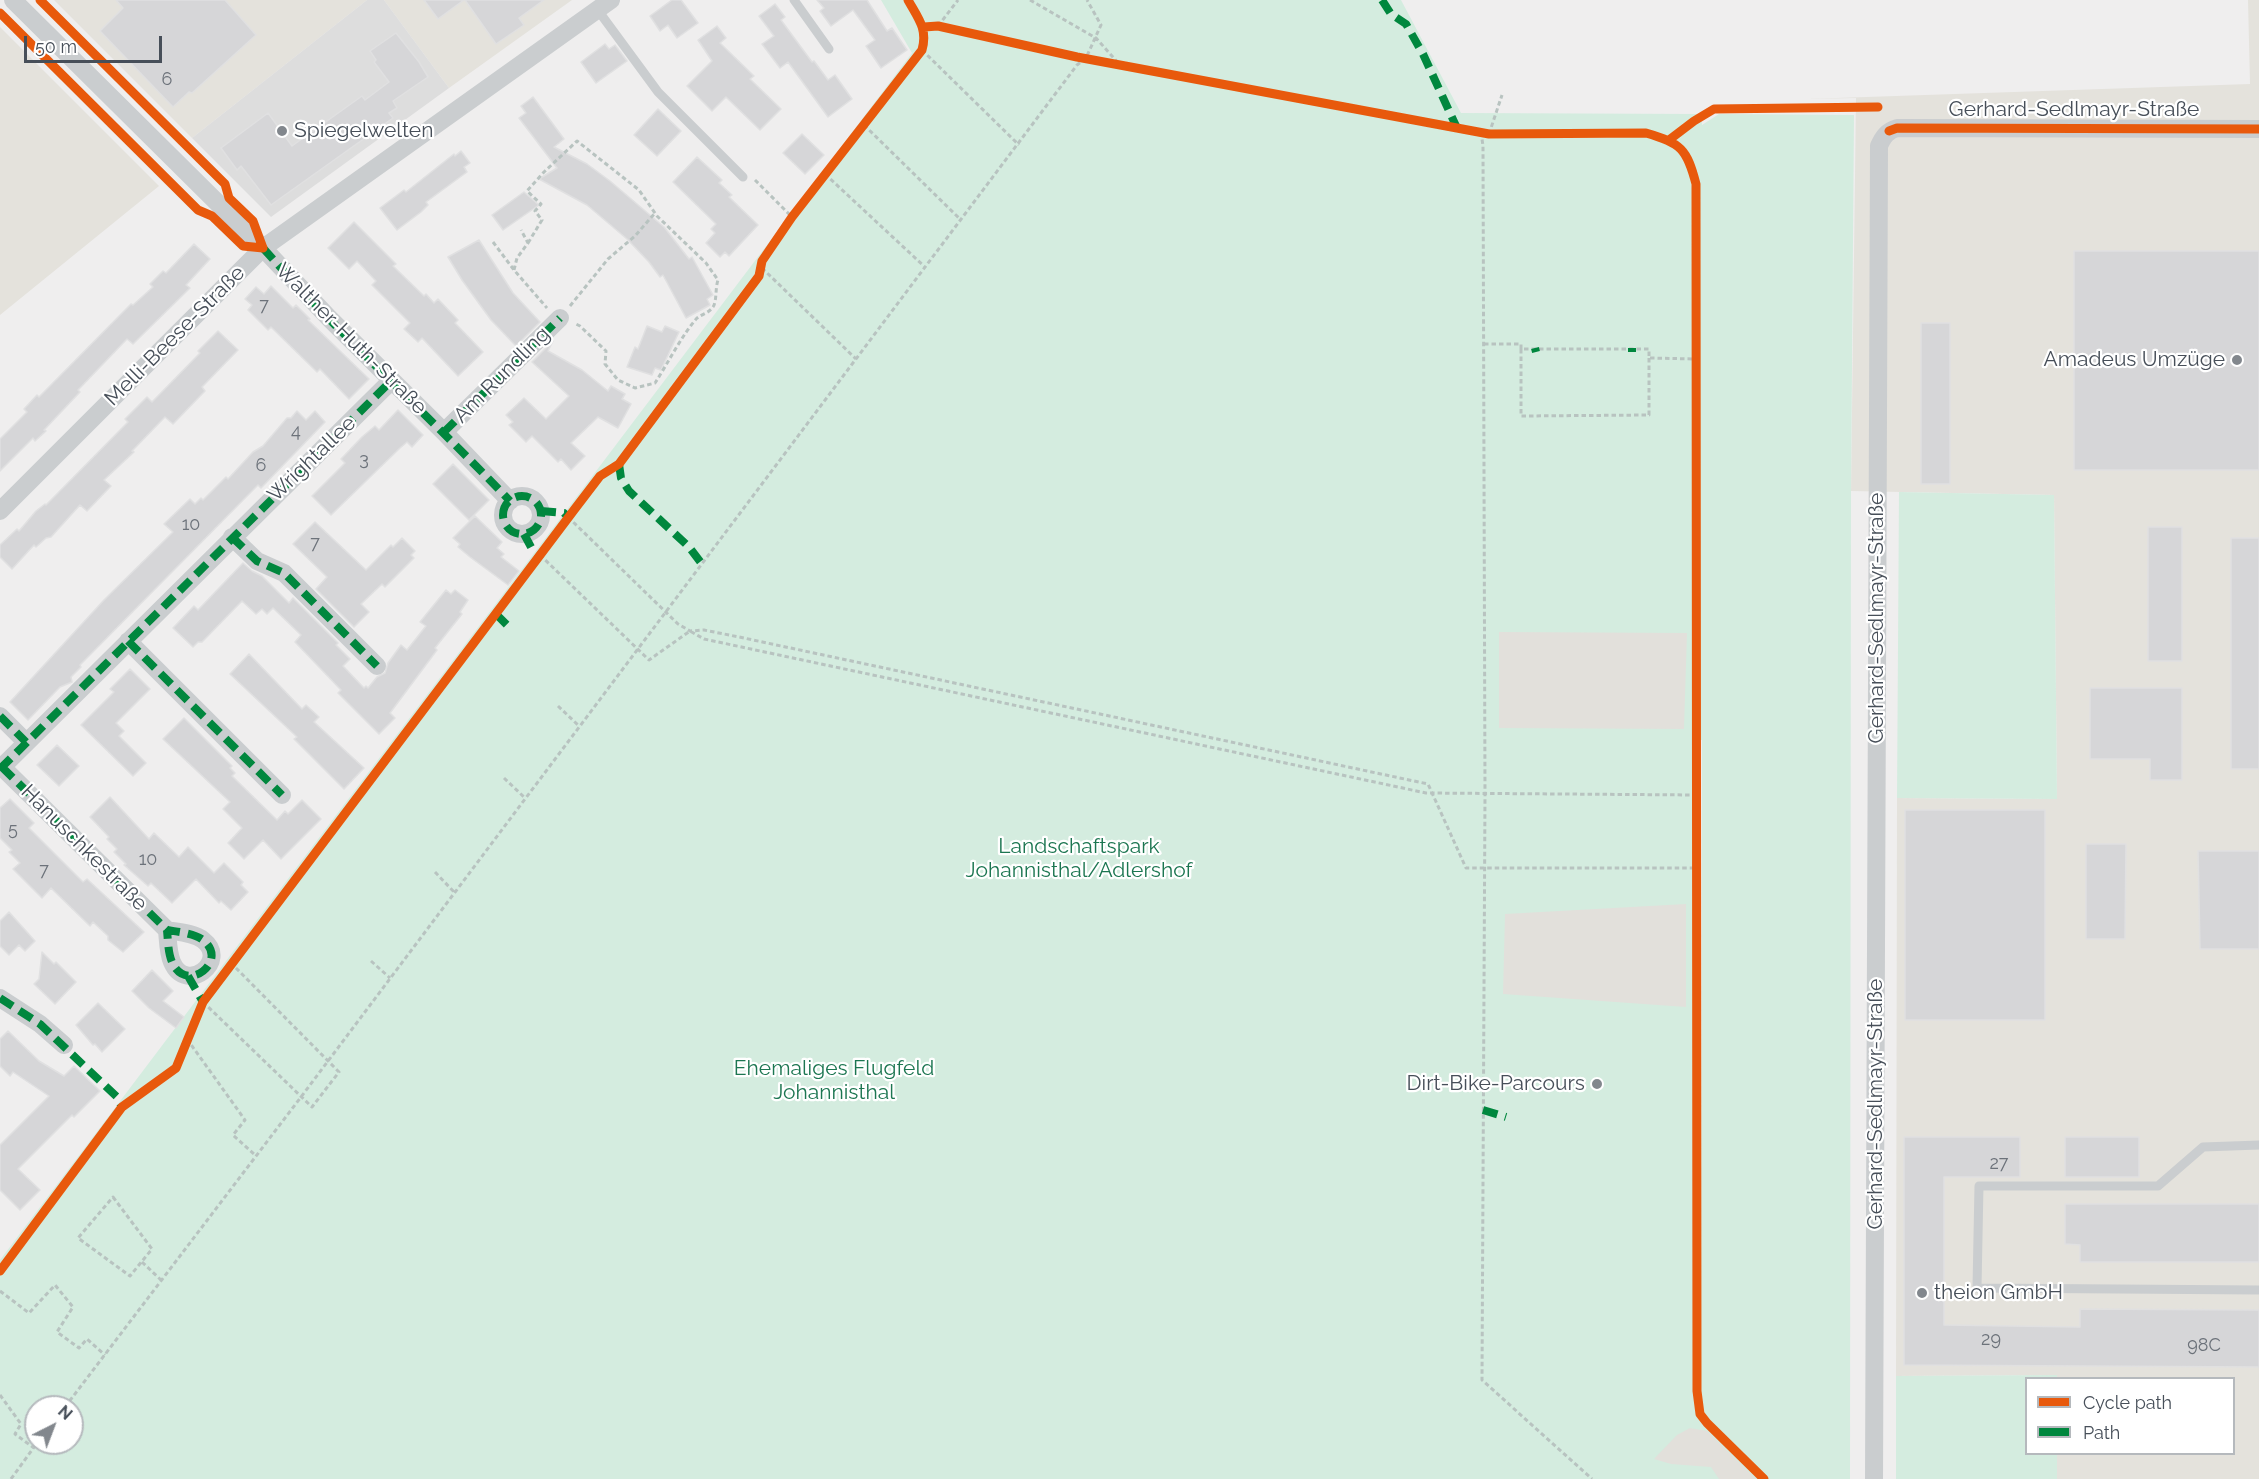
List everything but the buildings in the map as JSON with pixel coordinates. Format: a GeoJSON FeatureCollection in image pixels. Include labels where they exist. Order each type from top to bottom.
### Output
{"type":"FeatureCollection","features":[{"type":"Feature","properties":{"kind":"street","name":"Walther-Huth-Straße"},"geometry":{"type":"LineString","coordinates":[[13,0],[263,248],[510,501]]}},
{"type":"Feature","properties":{"kind":"street","name":"Melli-Beese-Straße"},"geometry":{"type":"LineString","coordinates":[[0,511],[263,248],[604,5]]}},
{"type":"Feature","properties":{"kind":"street","name":"Gerhard-Sedlmayr-Straße"},"geometry":{"type":"LineString","coordinates":[[1874,1479],[1879,147],[1882,138],[1889,131],[1897,128],[2259,129]]}},
{"type":"Feature","properties":{"kind":"street","name":"Am Rundling"},"geometry":{"type":"LineString","coordinates":[[444,432],[560,318]]}},
{"type":"Feature","properties":{"kind":"street","name":"Wrightallee"},"geometry":{"type":"LineString","coordinates":[[1,768],[392,381]]}},
{"type":"Feature","properties":{"kind":"street"},"geometry":{"type":"LineString","coordinates":[[232,537],[257,561],[284,573],[377,666]]}},
{"type":"Feature","properties":{"kind":"street"},"geometry":{"type":"LineString","coordinates":[[128,641],[282,795]]}},
{"type":"Feature","properties":{"kind":"street"},"geometry":{"type":"LineString","coordinates":[[0,716],[27,742]]}},
{"type":"Feature","properties":{"kind":"street","name":"Hanuschkestraße"},"geometry":{"type":"LineString","coordinates":[[1,768],[167,930]]}},
{"type":"Feature","properties":{"kind":"street"},"geometry":{"type":"LineString","coordinates":[[0,998],[40,1024],[64,1045]]}},
{"type":"Feature","properties":{"kind":"lane"},"geometry":{"type":"LineString","coordinates":[[794,0],[829,49]]}},
{"type":"Feature","properties":{"kind":"lane","name":"Melli-Beese-Straße"},"geometry":{"type":"LineString","coordinates":[[604,5],[658,92],[743,177]]}},
{"type":"Feature","properties":{"kind":"lane"},"geometry":{"type":"LineString","coordinates":[[2259,1145],[2203,1147],[2158,1186],[1979,1186],[1977,1288],[2259,1290]]}},
{"type":"Feature","properties":{"kind":"path"},"geometry":{"type":"LineString","coordinates":[[938,26],[958,0]]}},
{"type":"Feature","properties":{"kind":"path"},"geometry":{"type":"LineString","coordinates":[[1030,0],[1096,38],[1119,64]]}},
{"type":"Feature","properties":{"kind":"path"},"geometry":{"type":"LineString","coordinates":[[74,1395],[1019,145],[1077,65],[1086,58],[1101,25],[1087,0]]}},
{"type":"Feature","properties":{"kind":"path"},"geometry":{"type":"LineString","coordinates":[[922,50],[1019,145]]}},
{"type":"Feature","properties":{"kind":"path"},"geometry":{"type":"LineString","coordinates":[[1489,134],[1502,96]]}},
{"type":"Feature","properties":{"kind":"path"},"geometry":{"type":"LineString","coordinates":[[864,125],[961,220]]}},
{"type":"Feature","properties":{"kind":"path"},"geometry":{"type":"LineString","coordinates":[[1481,132],[1485,794],[1482,1380],[1592,1479]]}},
{"type":"Feature","properties":{"kind":"path"},"geometry":{"type":"LineString","coordinates":[[493,242],[514,270],[550,312],[580,326],[606,351],[605,364],[618,380],[635,388],[655,383],[693,324],[712,309],[716,300],[714,292],[718,280],[706,262],[656,213],[639,190],[577,141],[544,172],[527,192],[541,204],[535,211],[542,220],[517,258],[514,270]]}},
{"type":"Feature","properties":{"kind":"path"},"geometry":{"type":"LineString","coordinates":[[825,174],[926,268]]}},
{"type":"Feature","properties":{"kind":"path"},"geometry":{"type":"LineString","coordinates":[[743,177],[750,176],[792,217]]}},
{"type":"Feature","properties":{"kind":"path"},"geometry":{"type":"LineString","coordinates":[[560,318],[608,259],[635,236],[656,213]]}},
{"type":"Feature","properties":{"kind":"path"},"geometry":{"type":"LineString","coordinates":[[521,230],[528,243]]}},
{"type":"Feature","properties":{"kind":"path"},"geometry":{"type":"LineString","coordinates":[[762,268],[856,360]]}},
{"type":"Feature","properties":{"kind":"path"},"geometry":{"type":"LineString","coordinates":[[1484,344],[1521,344],[1521,349],[1521,416],[1649,415],[1649,349],[1521,349]]}},
{"type":"Feature","properties":{"kind":"path"},"geometry":{"type":"LineString","coordinates":[[1649,358],[1697,358]]}},
{"type":"Feature","properties":{"kind":"path"},"geometry":{"type":"LineString","coordinates":[[568,517],[678,624],[704,639],[1426,793],[1696,795]]}},
{"type":"Feature","properties":{"kind":"path"},"geometry":{"type":"LineString","coordinates":[[540,555],[637,651],[649,660],[690,631],[704,630],[1428,784],[1466,868],[1696,868]]}},
{"type":"Feature","properties":{"kind":"path"},"geometry":{"type":"LineString","coordinates":[[1058,704],[1058,714]]}},
{"type":"Feature","properties":{"kind":"path"},"geometry":{"type":"LineString","coordinates":[[558,706],[579,726]]}},
{"type":"Feature","properties":{"kind":"path"},"geometry":{"type":"LineString","coordinates":[[504,778],[525,798]]}},
{"type":"Feature","properties":{"kind":"path"},"geometry":{"type":"LineString","coordinates":[[435,872],[454,892]]}},
{"type":"Feature","properties":{"kind":"path"},"geometry":{"type":"LineString","coordinates":[[371,961],[390,978]]}},
{"type":"Feature","properties":{"kind":"path"},"geometry":{"type":"LineString","coordinates":[[203,1002],[312,1107],[339,1072],[231,964]]}},
{"type":"Feature","properties":{"kind":"path"},"geometry":{"type":"LineString","coordinates":[[187,1039],[245,1120],[233,1135],[256,1155]]}},
{"type":"Feature","properties":{"kind":"path"},"geometry":{"type":"LineString","coordinates":[[113,1197],[152,1249],[142,1262],[130,1276],[78,1238],[113,1197]]}},
{"type":"Feature","properties":{"kind":"path"},"geometry":{"type":"LineString","coordinates":[[142,1262],[160,1280]]}},
{"type":"Feature","properties":{"kind":"path"},"geometry":{"type":"LineString","coordinates":[[0,1291],[29,1312],[55,1285],[73,1307],[57,1332],[79,1348],[87,1339],[105,1355]]}},
{"type":"Feature","properties":{"kind":"path"},"geometry":{"type":"LineString","coordinates":[[0,1395],[21,1424],[15,1434],[24,1441]]}},
{"type":"Feature","properties":{"kind":"path"},"geometry":{"type":"LineString","coordinates":[[11,1479],[29,1455]]}},
{"type":"Feature","properties":{"kind":"shaded area"},"geometry":{"type":"Polygon","coordinates":[[[54,0],[367,0],[192,138],[54,0]]]}},
{"type":"Feature","properties":{"kind":"shaded area"},"geometry":{"type":"Polygon","coordinates":[[[367,0],[384,0],[449,88],[271,217],[192,138],[367,0]]]}},
{"type":"Feature","properties":{"kind":"shaded area"},"geometry":{"type":"Polygon","coordinates":[[[384,0],[572,0],[449,88],[384,0]]]}},
{"type":"Feature","properties":{"kind":"shaded area"},"geometry":{"type":"Polygon","coordinates":[[[2248,0],[2259,0],[2259,1479],[2057,1479],[2057,1455],[2235,1455],[2235,1377],[1896,1376],[1897,798],[2057,799],[2054,495],[1851,491],[1856,98],[1807,99],[2250,84],[2248,0]]]}},
{"type":"Feature","properties":{"kind":"shaded area"},"geometry":{"type":"Polygon","coordinates":[[[0,27],[159,186],[0,315],[0,27]]]}},
{"type":"Feature","properties":{"kind":"green space","name":"Landschaftspark Johannisthal/Adlershof"},"geometry":{"type":"Polygon","coordinates":[[[881,0],[1401,0],[1461,113],[1701,114],[1702,125],[1719,114],[1854,115],[1851,491],[1850,1479],[0,1479],[0,1260],[912,53],[881,0]],[[1702,740],[1699,938],[1701,1273],[1702,740]]]}},
{"type":"Feature","properties":{"kind":"green space"},"geometry":{"type":"Polygon","coordinates":[[[1899,492],[2054,495],[2057,799],[1897,798],[1899,492]]]}},
{"type":"Feature","properties":{"kind":"green space"},"geometry":{"type":"Polygon","coordinates":[[[2057,1375],[2057,1377],[2025,1377],[2025,1455],[2057,1455],[2057,1479],[1896,1479],[1896,1376],[2057,1375]]]}},
{"type":"Feature","properties":{"kind":"sand"},"geometry":{"type":"Polygon","coordinates":[[[1499,632],[1687,633],[1684,729],[1499,728],[1499,632]]]}},
{"type":"Feature","properties":{"kind":"sand"},"geometry":{"type":"Polygon","coordinates":[[[1686,904],[1686,1007],[1503,994],[1505,914],[1686,904]]]}},
{"type":"Feature","properties":{"kind":"sand"},"geometry":{"type":"Polygon","coordinates":[[[1690,1428],[1707,1431],[1756,1479],[1719,1479],[1711,1467],[1671,1464],[1654,1459],[1677,1435],[1690,1428]]]}},
{"type":"Feature","properties":{"kind":"marked path"},"geometry":{"type":"LineString","coordinates":[[1382,0],[1391,14],[1406,24],[1423,54],[1456,126]]}},
{"type":"Feature","properties":{"kind":"marked path"},"geometry":{"type":"LineString","coordinates":[[263,248],[323,313],[510,501]]}},
{"type":"Feature","properties":{"kind":"marked path"},"geometry":{"type":"LineString","coordinates":[[444,432],[560,318]]}},
{"type":"Feature","properties":{"kind":"marked path"},"geometry":{"type":"LineString","coordinates":[[1535,348],[1536,352]]}},
{"type":"Feature","properties":{"kind":"marked path"},"geometry":{"type":"LineString","coordinates":[[0,769],[391,381]]}},
{"type":"Feature","properties":{"kind":"marked path"},"geometry":{"type":"LineString","coordinates":[[619,464],[621,478],[629,491],[689,547],[702,564]]}},
{"type":"Feature","properties":{"kind":"marked path"},"geometry":{"type":"LineString","coordinates":[[522,496],[535,502],[541,515],[535,528],[522,534],[509,528],[503,515],[509,502],[522,496]]}},
{"type":"Feature","properties":{"kind":"marked path"},"geometry":{"type":"LineString","coordinates":[[541,511],[564,513],[568,517]]}},
{"type":"Feature","properties":{"kind":"marked path"},"geometry":{"type":"LineString","coordinates":[[524,534],[532,549],[540,555]]}},
{"type":"Feature","properties":{"kind":"marked path"},"geometry":{"type":"LineString","coordinates":[[232,537],[257,561],[284,573],[377,666]]}},
{"type":"Feature","properties":{"kind":"marked path"},"geometry":{"type":"LineString","coordinates":[[496,614],[509,627]]}},
{"type":"Feature","properties":{"kind":"marked path"},"geometry":{"type":"LineString","coordinates":[[128,641],[282,795]]}},
{"type":"Feature","properties":{"kind":"marked path"},"geometry":{"type":"LineString","coordinates":[[0,716],[26,742]]}},
{"type":"Feature","properties":{"kind":"marked path"},"geometry":{"type":"LineString","coordinates":[[2,767],[167,930],[191,934],[203,940],[210,948],[212,957],[209,965],[195,975],[187,975],[178,971],[172,962],[167,930]]}},
{"type":"Feature","properties":{"kind":"marked path"},"geometry":{"type":"LineString","coordinates":[[188,976],[203,1002]]}},
{"type":"Feature","properties":{"kind":"marked path"},"geometry":{"type":"LineString","coordinates":[[0,998],[40,1024],[117,1097],[122,1107]]}},
{"type":"Feature","properties":{"kind":"marked path"},"geometry":{"type":"LineString","coordinates":[[1483,1110],[1506,1117]]}},
{"type":"Feature","properties":{"kind":"cycle path"},"geometry":{"type":"LineString","coordinates":[[0,13],[198,210],[212,216],[243,246],[263,248],[253,221],[229,198],[225,184],[40,0]]}},
{"type":"Feature","properties":{"kind":"cycle path"},"geometry":{"type":"LineString","coordinates":[[0,1271],[122,1107],[176,1068],[203,1002],[600,476],[619,464],[759,276],[762,261],[792,217],[922,50],[923,30],[908,0]]}},
{"type":"Feature","properties":{"kind":"cycle path"},"geometry":{"type":"LineString","coordinates":[[924,27],[938,26],[1077,57],[1489,134],[1646,133],[1675,144],[1685,155],[1696,184],[1697,1391],[1700,1414],[1764,1479]]}},
{"type":"Feature","properties":{"kind":"cycle path"},"geometry":{"type":"LineString","coordinates":[[1669,140],[1714,109],[1878,107]]}},
{"type":"Feature","properties":{"kind":"cycle path"},"geometry":{"type":"LineString","coordinates":[[1889,131],[1897,128],[2259,129]]}},
{"type":"Feature","properties":{"kind":"place","name":"Spiegelwelten"},"geometry":{"type":"Point","coordinates":[282,131]}},
{"type":"Feature","properties":{"kind":"place","name":"Amadeus Umzüge"},"geometry":{"type":"Point","coordinates":[2237,360]}},
{"type":"Feature","properties":{"kind":"place","name":"Dirt-Bike-Parcours"},"geometry":{"type":"Point","coordinates":[1597,1084]}},
{"type":"Feature","properties":{"kind":"place","name":"theion GmbH"},"geometry":{"type":"Point","coordinates":[1922,1293]}},
{"type":"Feature","properties":{"kind":"park label","name":"Ehemaliges Flugfeld Johannisthal"},"geometry":{"type":"Point","coordinates":[834,1081]}}]}
